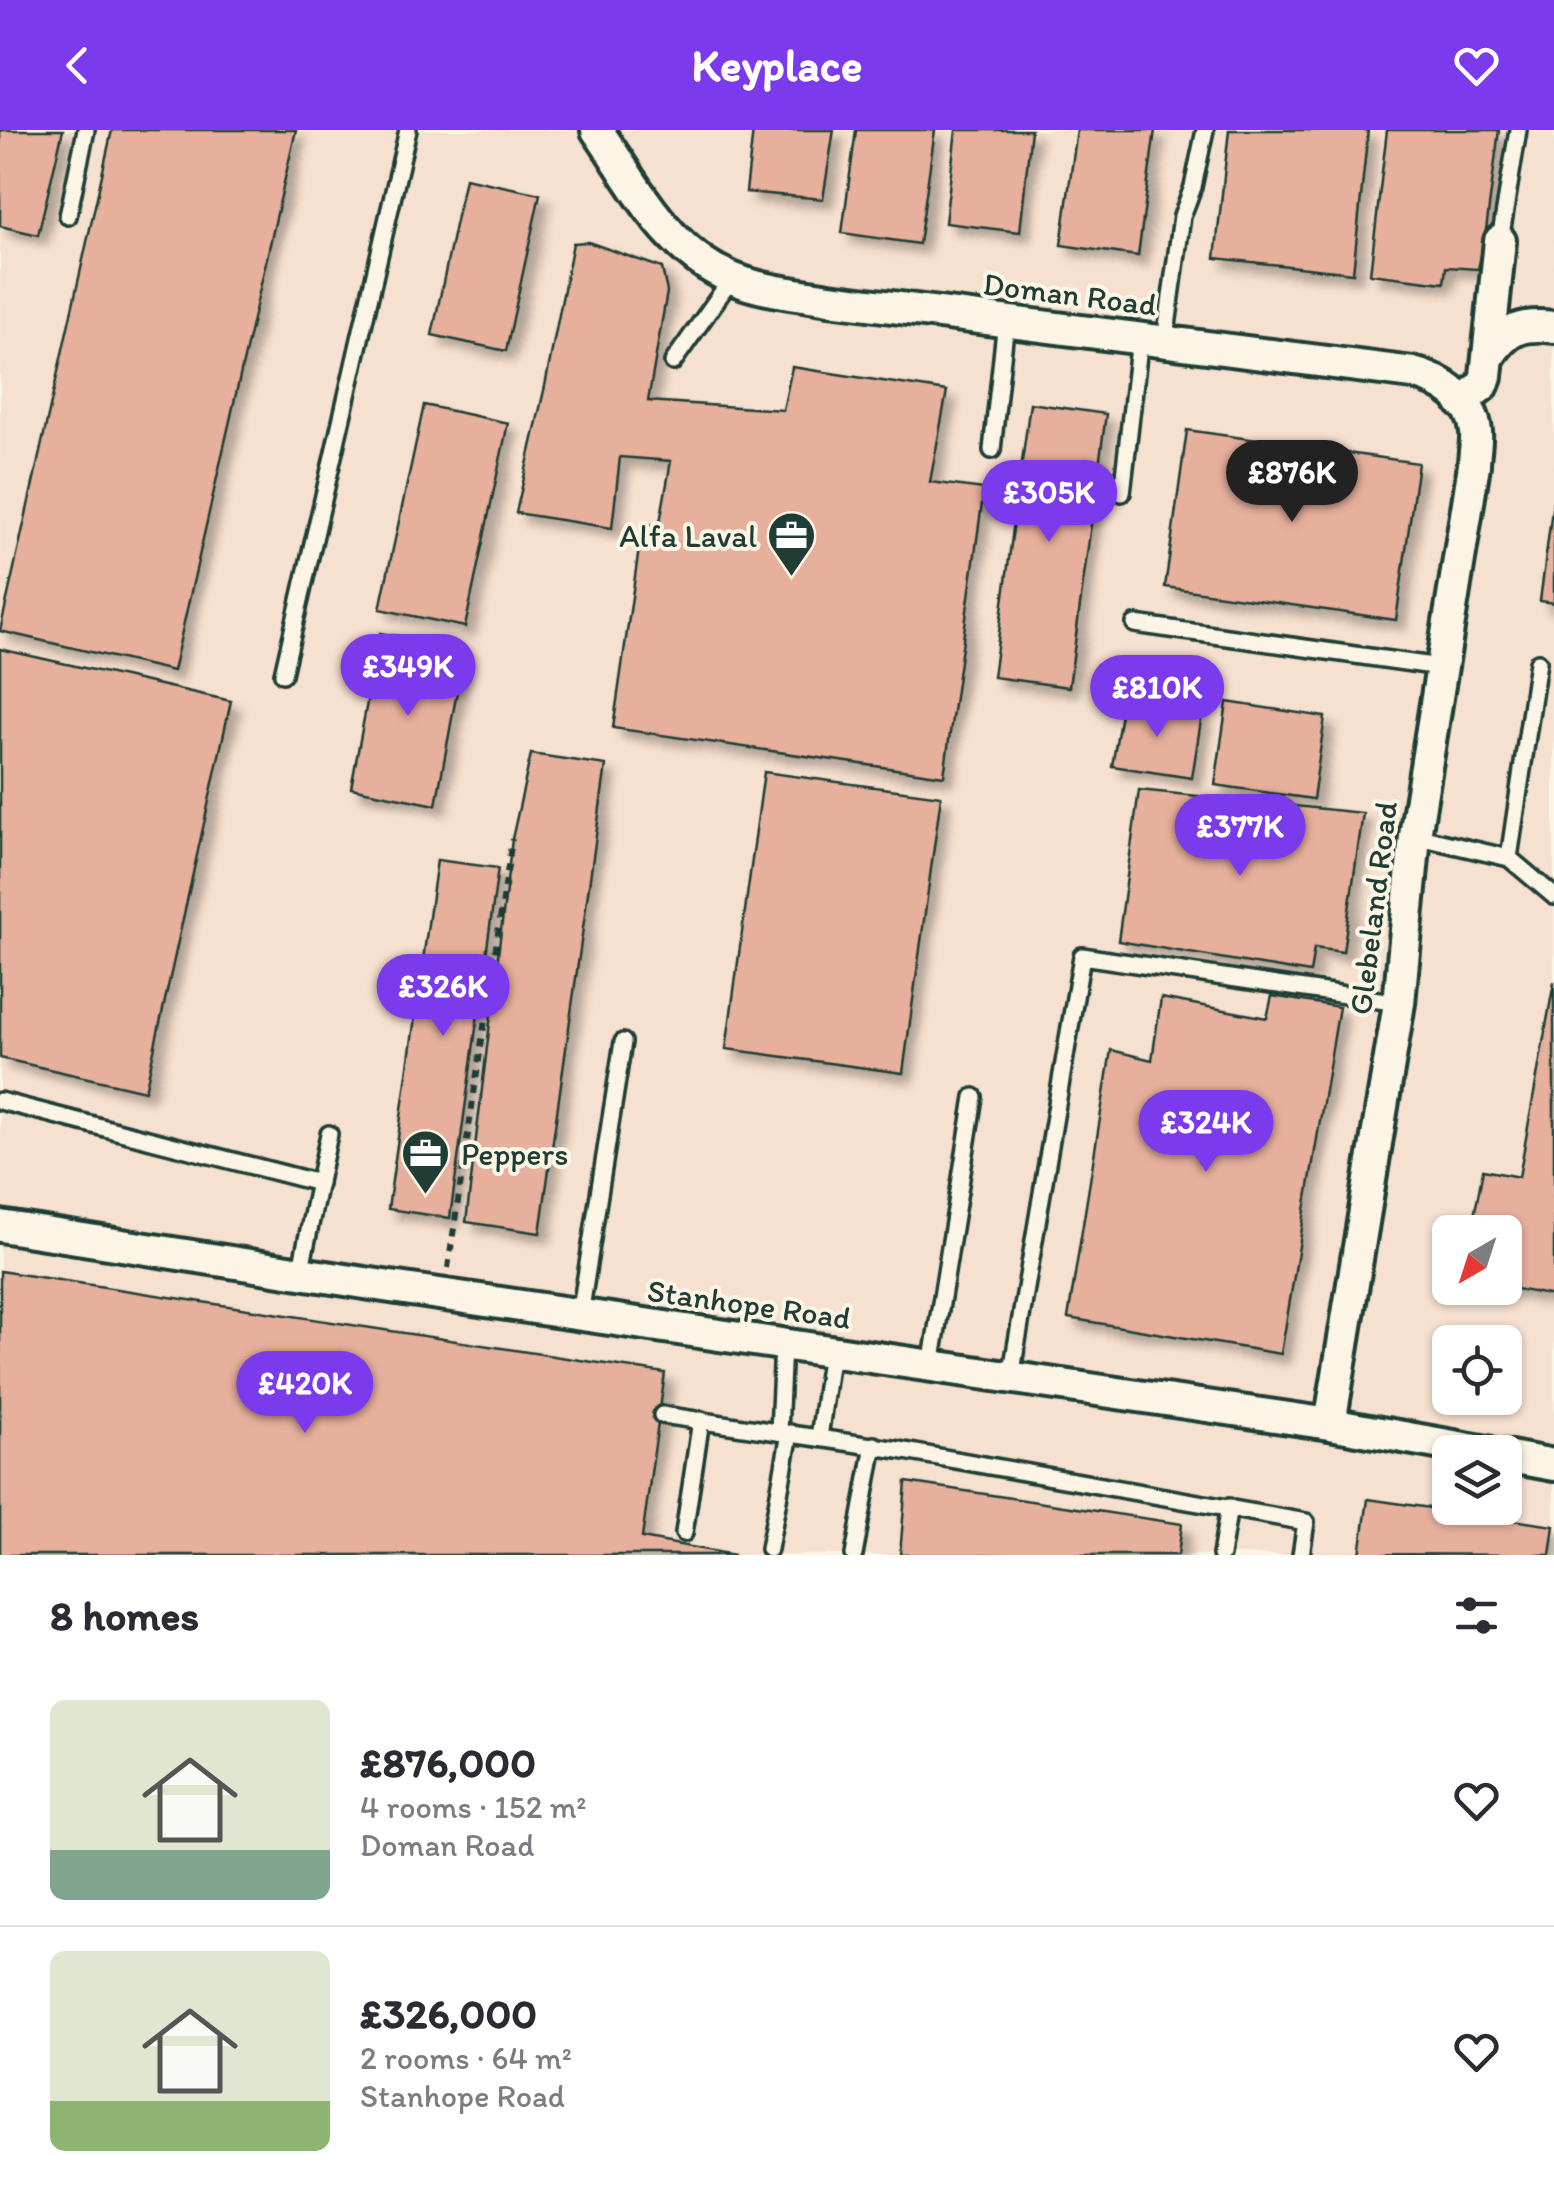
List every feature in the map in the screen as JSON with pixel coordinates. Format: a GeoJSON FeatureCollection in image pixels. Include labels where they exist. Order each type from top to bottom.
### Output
{"type":"FeatureCollection","features":[{"type":"Feature","properties":{"kind":"street","name":"Doman Road"},"geometry":{"type":"LineString","coordinates":[[596,130],[674,240],[711,270],[755,286],[829,299],[1413,374],[1447,386],[1462,402]]}},
{"type":"Feature","properties":{"kind":"street"},"geometry":{"type":"LineString","coordinates":[[1462,402],[1483,385],[1500,241]]}},
{"type":"Feature","properties":{"kind":"street"},"geometry":{"type":"LineString","coordinates":[[1489,356],[1522,326],[1554,327]]}},
{"type":"Feature","properties":{"kind":"street","name":"Glebeland Road"},"geometry":{"type":"LineString","coordinates":[[1330,1424],[1399,1003],[1415,836],[1474,465],[1476,432],[1462,402]]}},
{"type":"Feature","properties":{"kind":"street","name":"Stanhope Road"},"geometry":{"type":"LineString","coordinates":[[0,1226],[1432,1442]]}},
{"type":"Feature","properties":{"kind":"street"},"geometry":{"type":"LineString","coordinates":[[1522,1459],[1554,1465]]}},
{"type":"Feature","properties":{"kind":"lane"},"geometry":{"type":"LineString","coordinates":[[68,216],[86,130]]}},
{"type":"Feature","properties":{"kind":"lane"},"geometry":{"type":"LineString","coordinates":[[283,674],[408,130]]}},
{"type":"Feature","properties":{"kind":"lane"},"geometry":{"type":"LineString","coordinates":[[1122,494],[1153,340],[1204,130]]}},
{"type":"Feature","properties":{"kind":"lane"},"geometry":{"type":"LineString","coordinates":[[1500,241],[1518,130]]}},
{"type":"Feature","properties":{"kind":"lane"},"geometry":{"type":"LineString","coordinates":[[673,362],[732,278]]}},
{"type":"Feature","properties":{"kind":"lane"},"geometry":{"type":"LineString","coordinates":[[992,450],[1006,321]]}},
{"type":"Feature","properties":{"kind":"lane"},"geometry":{"type":"LineString","coordinates":[[1135,624],[1440,667]]}},
{"type":"Feature","properties":{"kind":"lane"},"geometry":{"type":"LineString","coordinates":[[1510,858],[1538,662]]}},
{"type":"Feature","properties":{"kind":"lane"},"geometry":{"type":"LineString","coordinates":[[1415,836],[1510,858],[1554,896]]}},
{"type":"Feature","properties":{"kind":"lane"},"geometry":{"type":"LineString","coordinates":[[1011,1377],[1082,956],[1399,1003]]}},
{"type":"Feature","properties":{"kind":"lane"},"geometry":{"type":"LineString","coordinates":[[580,1314],[623,1042]]}},
{"type":"Feature","properties":{"kind":"lane"},"geometry":{"type":"LineString","coordinates":[[931,1366],[974,1097]]}},
{"type":"Feature","properties":{"kind":"lane"},"geometry":{"type":"LineString","coordinates":[[0,1100],[319,1183]]}},
{"type":"Feature","properties":{"kind":"lane"},"geometry":{"type":"LineString","coordinates":[[300,1274],[330,1134]]}},
{"type":"Feature","properties":{"kind":"lane"},"geometry":{"type":"LineString","coordinates":[[769,1549],[784,1432],[784,1344]]}},
{"type":"Feature","properties":{"kind":"lane"},"geometry":{"type":"LineString","coordinates":[[819,1438],[831,1351]]}},
{"type":"Feature","properties":{"kind":"lane"},"geometry":{"type":"LineString","coordinates":[[662,1415],[874,1446],[1306,1522],[1300,1555]]}},
{"type":"Feature","properties":{"kind":"lane"},"geometry":{"type":"LineString","coordinates":[[684,1533],[702,1420]]}},
{"type":"Feature","properties":{"kind":"lane"},"geometry":{"type":"LineString","coordinates":[[854,1555],[874,1446]]}},
{"type":"Feature","properties":{"kind":"lane"},"geometry":{"type":"LineString","coordinates":[[1221,1555],[1228,1508]]}},
{"type":"Feature","properties":{"kind":"path"},"geometry":{"type":"LineString","coordinates":[[444,1295],[512,838]]}},
{"type":"Feature","properties":{"kind":"shaded area"},"geometry":{"type":"Polygon","coordinates":[[[0,130],[1554,130],[1554,1555],[0,1555],[0,130]]]}},
{"type":"Feature","properties":{"kind":"building"},"geometry":{"type":"Polygon","coordinates":[[[0,130],[63,130],[38,235],[0,226],[0,130]]]}},
{"type":"Feature","properties":{"kind":"building"},"geometry":{"type":"Polygon","coordinates":[[[112,130],[296,130],[173,671],[0,631],[112,130]]]}},
{"type":"Feature","properties":{"kind":"building"},"geometry":{"type":"Polygon","coordinates":[[[753,130],[834,130],[823,199],[746,192],[753,130]]]}},
{"type":"Feature","properties":{"kind":"building"},"geometry":{"type":"Polygon","coordinates":[[[856,130],[935,130],[919,244],[842,233],[856,130]]]}},
{"type":"Feature","properties":{"kind":"building"},"geometry":{"type":"Polygon","coordinates":[[[956,130],[1031,130],[1020,232],[945,223],[956,130]]]}},
{"type":"Feature","properties":{"kind":"building"},"geometry":{"type":"Polygon","coordinates":[[[1077,130],[1155,130],[1138,256],[1061,245],[1077,130]]]}},
{"type":"Feature","properties":{"kind":"building"},"geometry":{"type":"Polygon","coordinates":[[[1229,130],[1368,130],[1353,273],[1215,258],[1229,130]]]}},
{"type":"Feature","properties":{"kind":"building"},"geometry":{"type":"Polygon","coordinates":[[[1387,130],[1499,130],[1478,269],[1446,267],[1444,283],[1370,274],[1387,130]]]}},
{"type":"Feature","properties":{"kind":"building"},"geometry":{"type":"Polygon","coordinates":[[[465,178],[540,194],[506,351],[432,335],[465,178]]]}},
{"type":"Feature","properties":{"kind":"building"},"geometry":{"type":"Polygon","coordinates":[[[588,242],[662,268],[667,292],[648,401],[783,410],[792,367],[947,391],[930,482],[984,489],[944,776],[613,728],[642,528],[660,522],[671,461],[620,457],[612,528],[516,513],[573,243],[588,242]]]}},
{"type":"Feature","properties":{"kind":"building"},"geometry":{"type":"Polygon","coordinates":[[[1030,403],[1106,414],[1069,687],[993,677],[1030,403]]]}},
{"type":"Feature","properties":{"kind":"building"},"geometry":{"type":"Polygon","coordinates":[[[424,405],[508,423],[465,627],[380,609],[424,405]]]}},
{"type":"Feature","properties":{"kind":"building"},"geometry":{"type":"Polygon","coordinates":[[[1187,430],[1418,463],[1396,620],[1165,587],[1187,430]]]}},
{"type":"Feature","properties":{"kind":"building"},"geometry":{"type":"Polygon","coordinates":[[[1554,494],[1554,603],[1540,601],[1554,494]]]}},
{"type":"Feature","properties":{"kind":"building"},"geometry":{"type":"Polygon","coordinates":[[[380,633],[465,648],[436,805],[351,788],[380,633]]]}},
{"type":"Feature","properties":{"kind":"building"},"geometry":{"type":"Polygon","coordinates":[[[0,649],[231,701],[145,1091],[0,1058],[0,649]]]}},
{"type":"Feature","properties":{"kind":"building"},"geometry":{"type":"Polygon","coordinates":[[[1123,702],[1202,714],[1192,778],[1112,766],[1123,702]]]}},
{"type":"Feature","properties":{"kind":"building"},"geometry":{"type":"Polygon","coordinates":[[[1227,702],[1325,717],[1313,799],[1215,785],[1227,702]]]}},
{"type":"Feature","properties":{"kind":"building"},"geometry":{"type":"Polygon","coordinates":[[[531,754],[606,765],[540,1233],[466,1222],[512,839],[531,754]]]}},
{"type":"Feature","properties":{"kind":"building"},"geometry":{"type":"Polygon","coordinates":[[[764,772],[941,796],[903,1073],[726,1049],[764,772]]]}},
{"type":"Feature","properties":{"kind":"building"},"geometry":{"type":"Polygon","coordinates":[[[1139,790],[1363,813],[1343,952],[1314,948],[1310,973],[1118,941],[1139,790]]]}},
{"type":"Feature","properties":{"kind":"building"},"geometry":{"type":"Polygon","coordinates":[[[437,860],[498,868],[450,1218],[388,1209],[437,860]]]}},
{"type":"Feature","properties":{"kind":"building"},"geometry":{"type":"Polygon","coordinates":[[[1554,982],[1554,1296],[1522,1290],[1522,1215],[1474,1215],[1483,1170],[1519,1177],[1554,982]]]}},
{"type":"Feature","properties":{"kind":"building"},"geometry":{"type":"Polygon","coordinates":[[[1272,996],[1339,1007],[1281,1354],[1068,1318],[1111,1050],[1152,1060],[1161,998],[1267,1018],[1272,996]]]}},
{"type":"Feature","properties":{"kind":"building"},"geometry":{"type":"Polygon","coordinates":[[[0,1271],[665,1373],[642,1538],[734,1555],[0,1555],[0,1271]]]}},
{"type":"Feature","properties":{"kind":"building"},"geometry":{"type":"Polygon","coordinates":[[[906,1482],[1182,1524],[1178,1555],[900,1555],[906,1482]]]}},
{"type":"Feature","properties":{"kind":"building"},"geometry":{"type":"Polygon","coordinates":[[[1368,1499],[1432,1508],[1432,1525],[1522,1525],[1522,1521],[1554,1526],[1550,1555],[1360,1554],[1368,1499]]]}},
{"type":"Feature","properties":{"kind":"place","name":"Alfa Laval"},"geometry":{"type":"Point","coordinates":[792,578]}},
{"type":"Feature","properties":{"kind":"place","name":"Peppers"},"geometry":{"type":"Point","coordinates":[426,1196]}}]}
